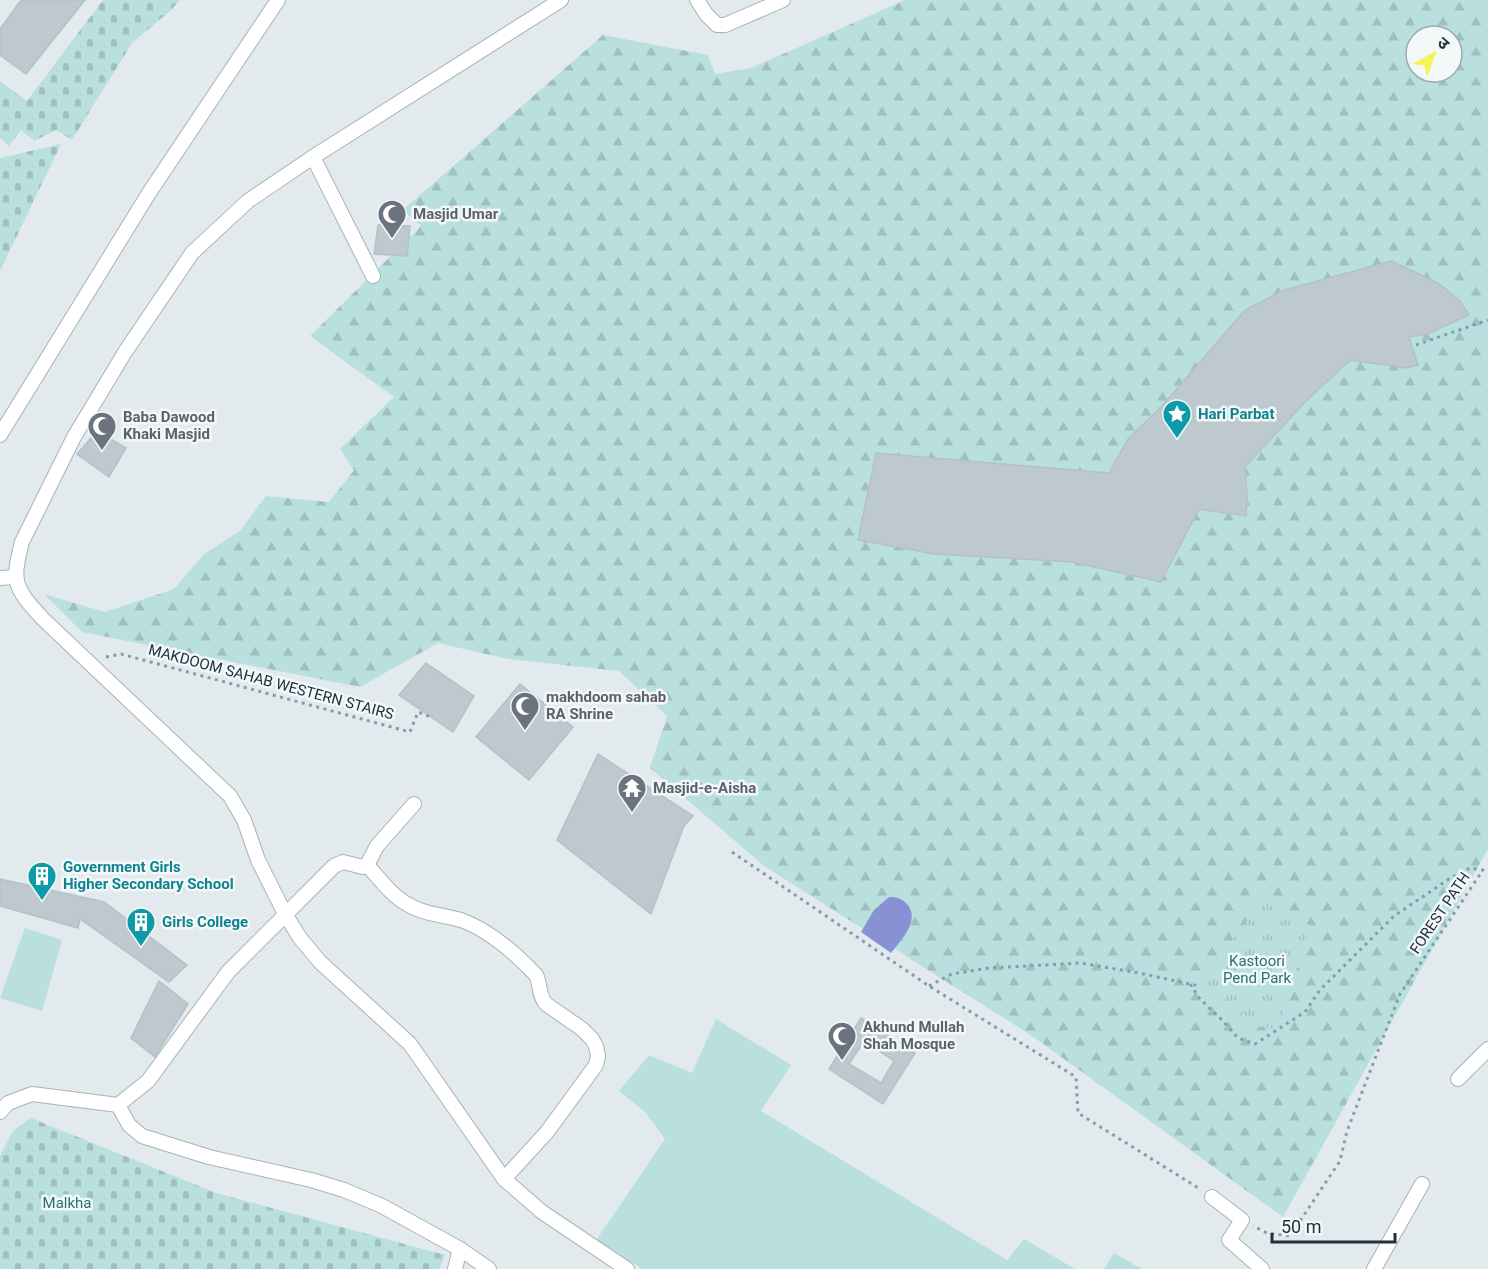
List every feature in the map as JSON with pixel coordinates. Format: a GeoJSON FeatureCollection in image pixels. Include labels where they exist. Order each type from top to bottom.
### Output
{"type":"FeatureCollection","features":[{"type":"Feature","properties":{"kind":"street"},"geometry":{"type":"LineString","coordinates":[[0,435],[149,193],[278,0]]}},
{"type":"Feature","properties":{"kind":"street"},"geometry":{"type":"LineString","coordinates":[[561,0],[313,157],[248,201],[192,253],[125,352],[74,437],[22,542],[15,582],[24,598],[44,619],[230,796],[244,820],[258,860],[285,914],[300,938],[320,962],[410,1044],[504,1179],[542,1212],[627,1269]]}},
{"type":"Feature","properties":{"kind":"street"},"geometry":{"type":"LineString","coordinates":[[697,0],[717,25],[725,25],[783,0]]}},
{"type":"Feature","properties":{"kind":"street"},"geometry":{"type":"LineString","coordinates":[[313,157],[372,276]]}},
{"type":"Feature","properties":{"kind":"street"},"geometry":{"type":"LineString","coordinates":[[0,578],[16,577]]}},
{"type":"Feature","properties":{"kind":"street"},"geometry":{"type":"LineString","coordinates":[[0,1112],[8,1103],[32,1094],[118,1105],[148,1081],[228,972],[285,914],[338,863],[348,862],[363,867],[367,865],[377,846],[414,804]]}},
{"type":"Feature","properties":{"kind":"street"},"geometry":{"type":"LineString","coordinates":[[367,865],[392,892],[408,905],[462,921],[482,930],[504,946],[536,975],[541,999],[582,1029],[596,1046],[598,1056],[591,1072],[547,1132],[504,1179]]}},
{"type":"Feature","properties":{"kind":"street"},"geometry":{"type":"LineString","coordinates":[[1458,1079],[1488,1049]]}},
{"type":"Feature","properties":{"kind":"street"},"geometry":{"type":"LineString","coordinates":[[118,1105],[129,1125],[142,1136],[210,1157],[311,1180],[344,1190],[382,1206],[460,1249],[489,1269]]}},
{"type":"Feature","properties":{"kind":"street"},"geometry":{"type":"LineString","coordinates":[[1374,1269],[1422,1184]]}},
{"type":"Feature","properties":{"kind":"street"},"geometry":{"type":"LineString","coordinates":[[1212,1197],[1242,1220],[1229,1240],[1262,1269]]}},
{"type":"Feature","properties":{"kind":"street"},"geometry":{"type":"LineString","coordinates":[[455,1269],[460,1249]]}},
{"type":"Feature","properties":{"kind":"path"},"geometry":{"type":"LineString","coordinates":[[1416,345],[1488,320]]}},
{"type":"Feature","properties":{"kind":"path","name":"MAKDOOM SAHAB WESTERN STAIRS"},"geometry":{"type":"LineString","coordinates":[[89,661],[121,654],[410,732],[418,712],[433,718]]}},
{"type":"Feature","properties":{"kind":"path"},"geometry":{"type":"LineString","coordinates":[[732,852],[929,986],[1076,1077],[1078,1113],[1212,1197]]}},
{"type":"Feature","properties":{"kind":"path","name":"FOREST PATH"},"geometry":{"type":"LineString","coordinates":[[1190,984],[1200,999],[1238,1038],[1255,1044],[1305,1012],[1320,990],[1394,916],[1449,879],[1470,868],[1483,870],[1400,994],[1347,1131],[1340,1161],[1290,1236],[1267,1233],[1242,1220]]}},
{"type":"Feature","properties":{"kind":"path"},"geometry":{"type":"LineString","coordinates":[[929,986],[952,974],[989,968],[1080,963],[1199,986]]}},
{"type":"Feature","properties":{"kind":"green space"},"geometry":{"type":"Polygon","coordinates":[[[103,0],[180,0],[132,43],[72,140],[56,130],[34,141],[21,130],[9,146],[0,138],[0,81],[27,101],[103,0]]]}},
{"type":"Feature","properties":{"kind":"green space","name":"Hari Parbat"},"geometry":{"type":"Polygon","coordinates":[[[905,0],[1488,0],[1488,849],[1283,1217],[1032,1036],[764,866],[650,768],[667,716],[619,671],[508,659],[438,643],[360,687],[82,632],[44,594],[105,612],[174,589],[204,554],[240,531],[266,496],[329,502],[354,470],[340,449],[394,397],[310,336],[421,226],[403,210],[603,35],[708,55],[715,74],[751,68],[905,0]]]}},
{"type":"Feature","properties":{"kind":"green space"},"geometry":{"type":"Polygon","coordinates":[[[61,144],[0,271],[0,158],[61,144]]]}},
{"type":"Feature","properties":{"kind":"green space","name":"Kastoori Pend Park"},"geometry":{"type":"Polygon","coordinates":[[[1262,901],[1311,926],[1277,1029],[1238,1024],[1245,1006],[1195,990],[1262,901]]]}},
{"type":"Feature","properties":{"kind":"green space"},"geometry":{"type":"Polygon","coordinates":[[[25,928],[62,940],[42,1011],[0,998],[25,928]]]}},
{"type":"Feature","properties":{"kind":"green space"},"geometry":{"type":"Polygon","coordinates":[[[716,1019],[791,1065],[761,1111],[1007,1260],[1024,1239],[1075,1269],[642,1269],[597,1239],[665,1139],[645,1112],[619,1091],[649,1055],[692,1073],[716,1019]]]}},
{"type":"Feature","properties":{"kind":"green space","name":"Malkha"},"geometry":{"type":"Polygon","coordinates":[[[31,1118],[216,1193],[445,1255],[439,1269],[0,1269],[0,1156],[13,1131],[31,1118]]]}},
{"type":"Feature","properties":{"kind":"green space"},"geometry":{"type":"Polygon","coordinates":[[[1114,1253],[1142,1269],[1104,1269],[1114,1253]]]}},
{"type":"Feature","properties":{"kind":"water"},"geometry":{"type":"Polygon","coordinates":[[[889,897],[904,901],[912,916],[908,929],[891,953],[861,932],[874,910],[889,897]]]}},
{"type":"Feature","properties":{"kind":"building"},"geometry":{"type":"Polygon","coordinates":[[[21,0],[85,0],[26,74],[0,55],[0,29],[21,0]]]}},
{"type":"Feature","properties":{"kind":"building","name":"Masjid Umar"},"geometry":{"type":"Polygon","coordinates":[[[378,225],[410,226],[407,256],[374,254],[378,225]]]}},
{"type":"Feature","properties":{"kind":"building"},"geometry":{"type":"Polygon","coordinates":[[[1391,261],[1438,283],[1461,302],[1469,315],[1427,334],[1409,337],[1418,365],[1406,368],[1350,360],[1305,402],[1245,467],[1246,516],[1199,509],[1161,582],[1072,562],[934,554],[858,540],[876,453],[1109,473],[1128,439],[1161,407],[1245,310],[1284,290],[1391,261]]]}},
{"type":"Feature","properties":{"kind":"building","name":"Baba Dawood Khaki Masjid"},"geometry":{"type":"Polygon","coordinates":[[[97,431],[126,448],[109,477],[77,454],[97,431]]]}},
{"type":"Feature","properties":{"kind":"building"},"geometry":{"type":"Polygon","coordinates":[[[426,663],[474,696],[453,732],[399,695],[426,663]]]}},
{"type":"Feature","properties":{"kind":"building","name":"makhdoom sahab RA Shrine"},"geometry":{"type":"Polygon","coordinates":[[[520,684],[573,727],[529,780],[476,737],[520,684]]]}},
{"type":"Feature","properties":{"kind":"building"},"geometry":{"type":"Polygon","coordinates":[[[598,754],[693,816],[684,826],[651,914],[557,840],[598,754]]]}},
{"type":"Feature","properties":{"kind":"building"},"geometry":{"type":"Polygon","coordinates":[[[0,879],[104,902],[187,965],[169,982],[80,919],[78,928],[0,906],[0,879]]]}},
{"type":"Feature","properties":{"kind":"building"},"geometry":{"type":"Polygon","coordinates":[[[159,981],[188,1004],[155,1057],[131,1038],[159,981]]]}},
{"type":"Feature","properties":{"kind":"building","name":"Akhund Mullah Shah Mosque"},"geometry":{"type":"Polygon","coordinates":[[[861,1018],[915,1053],[883,1104],[829,1069],[861,1018]],[[864,1041],[849,1064],[881,1083],[894,1061],[864,1041]]]}},
{"type":"Feature","properties":{"kind":"place","name":"Masjid Umar"},"geometry":{"type":"Point","coordinates":[392,240]}},
{"type":"Feature","properties":{"kind":"place","name":"Hari Parbat"},"geometry":{"type":"Point","coordinates":[1177,440]}},
{"type":"Feature","properties":{"kind":"place","name":"Baba Dawood Khaki Masjid"},"geometry":{"type":"Point","coordinates":[102,452]}},
{"type":"Feature","properties":{"kind":"place","name":"makhdoom sahab RA Shrine"},"geometry":{"type":"Point","coordinates":[525,732]}},
{"type":"Feature","properties":{"kind":"place","name":"Masjid-e-Aisha"},"geometry":{"type":"Point","coordinates":[632,814]}},
{"type":"Feature","properties":{"kind":"place","name":"Government Girls Higher Secondary School"},"geometry":{"type":"Point","coordinates":[42,902]}},
{"type":"Feature","properties":{"kind":"place","name":"Girls College"},"geometry":{"type":"Point","coordinates":[141,948]}},
{"type":"Feature","properties":{"kind":"place","name":"Akhund Mullah Shah Mosque"},"geometry":{"type":"Point","coordinates":[842,1062]}}]}
